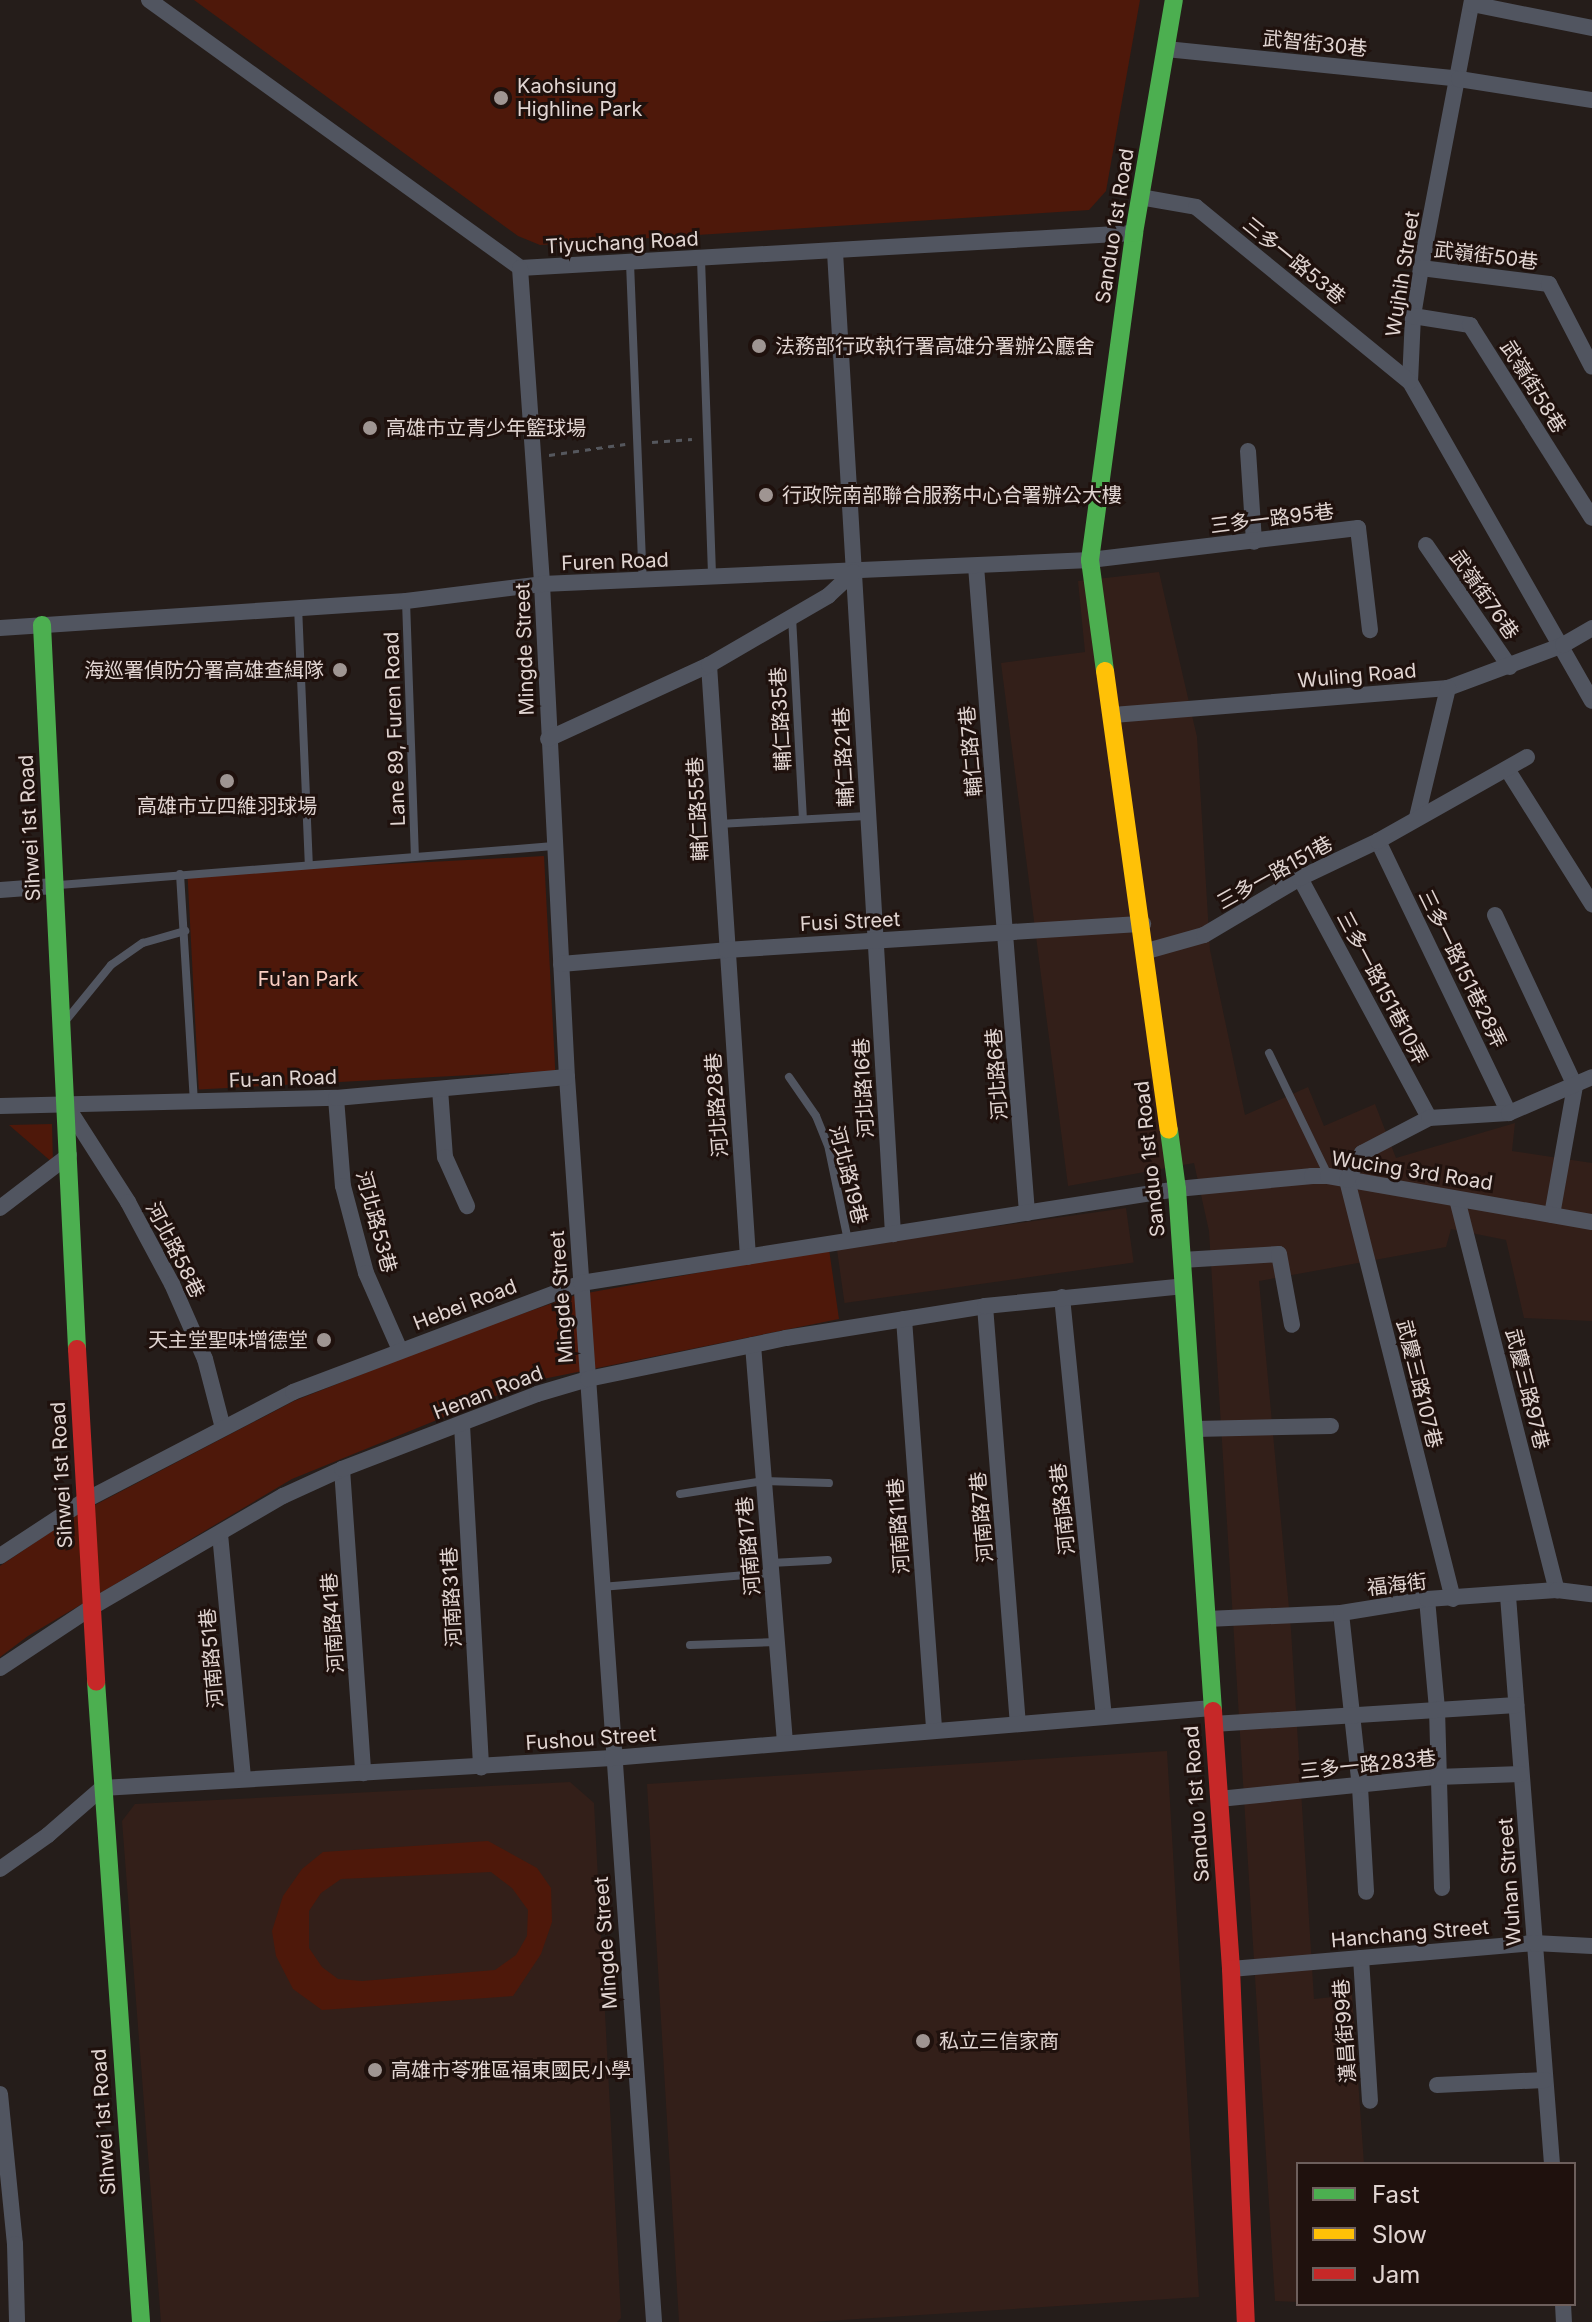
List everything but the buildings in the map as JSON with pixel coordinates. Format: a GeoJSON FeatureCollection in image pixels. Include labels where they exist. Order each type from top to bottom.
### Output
{"type":"FeatureCollection","features":[{"type":"Feature","properties":{"kind":"street","name":"Tiyuchang Road"},"geometry":{"type":"LineString","coordinates":[[149,0],[520,268],[1134,233]]}},
{"type":"Feature","properties":{"kind":"street","name":"Sanduo 1st Road"},"geometry":{"type":"LineString","coordinates":[[1174,0],[1134,233],[1090,560],[1147,951],[1177,1189],[1231,1969],[1246,2322]]}},
{"type":"Feature","properties":{"kind":"street"},"geometry":{"type":"LineString","coordinates":[[1472,2],[1592,28]]}},
{"type":"Feature","properties":{"kind":"street","name":"Wujhih Street"},"geometry":{"type":"LineString","coordinates":[[1410,382],[1413,316],[1472,2]]}},
{"type":"Feature","properties":{"kind":"street","name":"武智街30巷"},"geometry":{"type":"LineString","coordinates":[[1166,49],[1459,79],[1592,100]]}},
{"type":"Feature","properties":{"kind":"street","name":"三多一路53巷"},"geometry":{"type":"LineString","coordinates":[[1140,197],[1196,207],[1410,382]]}},
{"type":"Feature","properties":{"kind":"street","name":"輔仁路21巷"},"geometry":{"type":"LineString","coordinates":[[835,252],[875,941]]}},
{"type":"Feature","properties":{"kind":"street","name":"Mingde Street"},"geometry":{"type":"LineString","coordinates":[[520,268],[542,584],[567,1077],[612,1758],[654,2322]]}},
{"type":"Feature","properties":{"kind":"street","name":"武嶺街50巷"},"geometry":{"type":"LineString","coordinates":[[1421,268],[1549,284],[1592,367]]}},
{"type":"Feature","properties":{"kind":"street","name":"武嶺街58巷"},"geometry":{"type":"LineString","coordinates":[[1413,316],[1470,325],[1592,518]]}},
{"type":"Feature","properties":{"kind":"street"},"geometry":{"type":"LineString","coordinates":[[1410,382],[1563,645],[1592,701]]}},
{"type":"Feature","properties":{"kind":"street"},"geometry":{"type":"LineString","coordinates":[[1248,451],[1254,542]]}},
{"type":"Feature","properties":{"kind":"street","name":"三多一路95巷"},"geometry":{"type":"LineString","coordinates":[[1090,560],[1358,528],[1370,630]]}},
{"type":"Feature","properties":{"kind":"street","name":"武嶺街76巷"},"geometry":{"type":"LineString","coordinates":[[1426,545],[1510,667]]}},
{"type":"Feature","properties":{"kind":"street","name":"Furen Road"},"geometry":{"type":"LineString","coordinates":[[0,628],[406,601],[542,584],[1090,560]]}},
{"type":"Feature","properties":{"kind":"street","name":"輔仁路7巷"},"geometry":{"type":"LineString","coordinates":[[976,566],[1006,933]]}},
{"type":"Feature","properties":{"kind":"street"},"geometry":{"type":"LineString","coordinates":[[548,739],[709,665],[828,596],[854,572]]}},
{"type":"Feature","properties":{"kind":"street","name":"Sihwei 1st Road"},"geometry":{"type":"LineString","coordinates":[[42,625],[84,1501],[141,2322]]}},
{"type":"Feature","properties":{"kind":"street","name":"Wuling Road"},"geometry":{"type":"LineString","coordinates":[[1113,715],[1448,688],[1563,645],[1592,628]]}},
{"type":"Feature","properties":{"kind":"street","name":"輔仁路55巷"},"geometry":{"type":"LineString","coordinates":[[709,665],[726,950]]}},
{"type":"Feature","properties":{"kind":"street"},"geometry":{"type":"LineString","coordinates":[[1417,817],[1448,688]]}},
{"type":"Feature","properties":{"kind":"street","name":"三多一路151巷"},"geometry":{"type":"LineString","coordinates":[[1147,951],[1204,935],[1300,878],[1378,841],[1527,757]]}},
{"type":"Feature","properties":{"kind":"street"},"geometry":{"type":"LineString","coordinates":[[1507,769],[1592,904]]}},
{"type":"Feature","properties":{"kind":"street","name":"三多一路151巷28弄"},"geometry":{"type":"LineString","coordinates":[[1378,841],[1509,1113]]}},
{"type":"Feature","properties":{"kind":"street","name":"三多一路151巷10弄"},"geometry":{"type":"LineString","coordinates":[[1300,878],[1429,1118]]}},
{"type":"Feature","properties":{"kind":"street"},"geometry":{"type":"LineString","coordinates":[[0,890],[54,886]]}},
{"type":"Feature","properties":{"kind":"street"},"geometry":{"type":"LineString","coordinates":[[1495,915],[1575,1086],[1552,1215]]}},
{"type":"Feature","properties":{"kind":"street","name":"Fusi Street"},"geometry":{"type":"LineString","coordinates":[[561,964],[726,950],[1143,924]]}},
{"type":"Feature","properties":{"kind":"street","name":"河北路6巷"},"geometry":{"type":"LineString","coordinates":[[1006,933],[1027,1213]]}},
{"type":"Feature","properties":{"kind":"street","name":"河北路16巷"},"geometry":{"type":"LineString","coordinates":[[875,941],[893,1234]]}},
{"type":"Feature","properties":{"kind":"street","name":"河北路28巷"},"geometry":{"type":"LineString","coordinates":[[726,950],[748,1257]]}},
{"type":"Feature","properties":{"kind":"street","name":"Fu-an Road"},"geometry":{"type":"LineString","coordinates":[[0,1106],[336,1098],[567,1077]]}},
{"type":"Feature","properties":{"kind":"street"},"geometry":{"type":"LineString","coordinates":[[1347,1180],[1362,1153],[1429,1118],[1509,1113],[1592,1077]]}},
{"type":"Feature","properties":{"kind":"street"},"geometry":{"type":"LineString","coordinates":[[440,1089],[445,1157],[467,1206]]}},
{"type":"Feature","properties":{"kind":"street","name":"河北路53巷"},"geometry":{"type":"LineString","coordinates":[[336,1098],[343,1186],[366,1273],[400,1350]]}},
{"type":"Feature","properties":{"kind":"street","name":"河北路58巷"},"geometry":{"type":"LineString","coordinates":[[64,1103],[128,1202],[172,1284],[205,1359],[223,1428]]}},
{"type":"Feature","properties":{"kind":"street"},"geometry":{"type":"LineString","coordinates":[[0,1208],[69,1155]]}},
{"type":"Feature","properties":{"kind":"street","name":"Wucing 3rd Road"},"geometry":{"type":"LineString","coordinates":[[1177,1189],[1328,1176],[1592,1222]]}},
{"type":"Feature","properties":{"kind":"street","name":"武慶三路107巷"},"geometry":{"type":"LineString","coordinates":[[1347,1180],[1453,1599]]}},
{"type":"Feature","properties":{"kind":"street","name":"Hebei Road"},"geometry":{"type":"LineString","coordinates":[[0,1556],[84,1501],[293,1392],[581,1283],[1177,1189]]}},
{"type":"Feature","properties":{"kind":"street","name":"武慶三路97巷"},"geometry":{"type":"LineString","coordinates":[[1457,1199],[1557,1590]]}},
{"type":"Feature","properties":{"kind":"street"},"geometry":{"type":"LineString","coordinates":[[1182,1260],[1279,1254],[1292,1325]]}},
{"type":"Feature","properties":{"kind":"street","name":"Henan Road"},"geometry":{"type":"LineString","coordinates":[[0,1668],[92,1607],[283,1496],[342,1469],[537,1394],[588,1379],[753,1345],[904,1319],[985,1306],[1184,1286]]}},
{"type":"Feature","properties":{"kind":"street","name":"河南路3巷"},"geometry":{"type":"LineString","coordinates":[[1062,1297],[1104,1717]]}},
{"type":"Feature","properties":{"kind":"street","name":"河南路7巷"},"geometry":{"type":"LineString","coordinates":[[985,1306],[1018,1724]]}},
{"type":"Feature","properties":{"kind":"street","name":"河南路11巷"},"geometry":{"type":"LineString","coordinates":[[904,1319],[934,1731]]}},
{"type":"Feature","properties":{"kind":"street","name":"河南路17巷"},"geometry":{"type":"LineString","coordinates":[[753,1345],[785,1743]]}},
{"type":"Feature","properties":{"kind":"street","name":"河南路31巷"},"geometry":{"type":"LineString","coordinates":[[462,1425],[481,1767]]}},
{"type":"Feature","properties":{"kind":"street"},"geometry":{"type":"LineString","coordinates":[[1195,1429],[1331,1426]]}},
{"type":"Feature","properties":{"kind":"street","name":"河南路41巷"},"geometry":{"type":"LineString","coordinates":[[342,1469],[363,1773]]}},
{"type":"Feature","properties":{"kind":"street","name":"河南路51巷"},"geometry":{"type":"LineString","coordinates":[[220,1534],[243,1778]]}},
{"type":"Feature","properties":{"kind":"street","name":"福海街"},"geometry":{"type":"LineString","coordinates":[[1207,1619],[1341,1613],[1427,1599],[1508,1596],[1557,1590],[1592,1594]]}},
{"type":"Feature","properties":{"kind":"street","name":"Wuhan Street"},"geometry":{"type":"LineString","coordinates":[[1508,1596],[1552,2162]]}},
{"type":"Feature","properties":{"kind":"street"},"geometry":{"type":"LineString","coordinates":[[1427,1599],[1437,1709],[1442,1888]]}},
{"type":"Feature","properties":{"kind":"street"},"geometry":{"type":"LineString","coordinates":[[1341,1613],[1360,1787],[1366,1892]]}},
{"type":"Feature","properties":{"kind":"street","name":"Fushou Street"},"geometry":{"type":"LineString","coordinates":[[102,1788],[612,1758],[1104,1717],[1350,1716],[1516,1705]]}},
{"type":"Feature","properties":{"kind":"street","name":"三多一路283巷"},"geometry":{"type":"LineString","coordinates":[[1219,1799],[1437,1777],[1521,1774]]}},
{"type":"Feature","properties":{"kind":"street"},"geometry":{"type":"LineString","coordinates":[[0,1869],[48,1835],[102,1788]]}},
{"type":"Feature","properties":{"kind":"street","name":"Hanchang Street"},"geometry":{"type":"LineString","coordinates":[[1231,1969],[1534,1943],[1592,1946]]}},
{"type":"Feature","properties":{"kind":"street","name":"漢昌街99巷"},"geometry":{"type":"LineString","coordinates":[[1361,1958],[1370,2101]]}},
{"type":"Feature","properties":{"kind":"street"},"geometry":{"type":"LineString","coordinates":[[1437,2085],[1545,2080]]}},
{"type":"Feature","properties":{"kind":"street"},"geometry":{"type":"LineString","coordinates":[[0,2094],[8,2240],[17,2322]]}},
{"type":"Feature","properties":{"kind":"lane"},"geometry":{"type":"LineString","coordinates":[[701,259],[712,578]]}},
{"type":"Feature","properties":{"kind":"lane"},"geometry":{"type":"LineString","coordinates":[[630,263],[643,581]]}},
{"type":"Feature","properties":{"kind":"lane","name":"Lane 89, Furen Road"},"geometry":{"type":"LineString","coordinates":[[406,601],[415,855]]}},
{"type":"Feature","properties":{"kind":"lane"},"geometry":{"type":"LineString","coordinates":[[298,606],[309,865]]}},
{"type":"Feature","properties":{"kind":"lane","name":"輔仁路35巷"},"geometry":{"type":"LineString","coordinates":[[792,617],[803,819]]}},
{"type":"Feature","properties":{"kind":"lane"},"geometry":{"type":"LineString","coordinates":[[719,824],[867,816]]}},
{"type":"Feature","properties":{"kind":"lane"},"geometry":{"type":"LineString","coordinates":[[54,886],[553,846]]}},
{"type":"Feature","properties":{"kind":"lane"},"geometry":{"type":"LineString","coordinates":[[180,874],[194,1101]]}},
{"type":"Feature","properties":{"kind":"lane"},"geometry":{"type":"LineString","coordinates":[[62,1026],[111,965],[143,943],[185,931]]}},
{"type":"Feature","properties":{"kind":"lane"},"geometry":{"type":"LineString","coordinates":[[1269,1053],[1328,1176]]}},
{"type":"Feature","properties":{"kind":"lane","name":"河北路19巷"},"geometry":{"type":"LineString","coordinates":[[789,1077],[816,1116],[828,1145],[848,1241]]}},
{"type":"Feature","properties":{"kind":"lane"},"geometry":{"type":"LineString","coordinates":[[680,1494],[764,1481],[829,1483]]}},
{"type":"Feature","properties":{"kind":"lane"},"geometry":{"type":"LineString","coordinates":[[601,1587],[828,1560]]}},
{"type":"Feature","properties":{"kind":"lane"},"geometry":{"type":"LineString","coordinates":[[690,1645],[777,1642]]}},
{"type":"Feature","properties":{"kind":"path"},"geometry":{"type":"LineString","coordinates":[[533,457],[637,443],[707,438]]}},
{"type":"Feature","properties":{"kind":"shaded area"},"geometry":{"type":"Polygon","coordinates":[[[1159,572],[1197,737],[1210,950],[1245,1115],[1308,1087],[1324,1126],[1375,1104],[1396,1158],[1515,1123],[1512,1151],[1592,1163],[1592,1321],[1524,1318],[1506,1240],[1451,1229],[1446,1247],[1259,1281],[1291,1630],[1314,1999],[1352,1995],[1364,2162],[1296,2162],[1296,2302],[1275,2301],[1209,1231],[1194,1163],[1068,1186],[1001,663],[1085,652],[1078,581],[1159,572]]]}},
{"type":"Feature","properties":{"kind":"shaded area"},"geometry":{"type":"Polygon","coordinates":[[[1126,1208],[1134,1262],[844,1303],[837,1249],[1126,1208]]]}},
{"type":"Feature","properties":{"kind":"shaded area","name":"私立三信家商"},"geometry":{"type":"Polygon","coordinates":[[[1167,1751],[1199,2297],[811,2322],[679,2322],[647,1784],[1167,1751]]]}},
{"type":"Feature","properties":{"kind":"shaded area","name":"高雄市苓雅區福東國民小學"},"geometry":{"type":"Polygon","coordinates":[[[570,1782],[594,1803],[621,2318],[617,2322],[161,2322],[122,1821],[135,1804],[570,1782]]]}},
{"type":"Feature","properties":{"kind":"green space"},"geometry":{"type":"Polygon","coordinates":[[[194,0],[1140,0],[1106,191],[1089,210],[540,245],[518,236],[194,0]]]}},
{"type":"Feature","properties":{"kind":"green space","name":"Fu'an Park"},"geometry":{"type":"Polygon","coordinates":[[[544,856],[555,1071],[199,1089],[187,875],[544,856]]]}},
{"type":"Feature","properties":{"kind":"green space"},"geometry":{"type":"Polygon","coordinates":[[[52,1124],[53,1163],[9,1125],[52,1124]]]}},
{"type":"Feature","properties":{"kind":"green space"},"geometry":{"type":"Polygon","coordinates":[[[829,1249],[839,1319],[533,1381],[292,1479],[28,1636],[0,1657],[0,1566],[76,1515],[294,1401],[467,1333],[576,1295],[829,1249]]]}},
{"type":"Feature","properties":{"kind":"green space"},"geometry":{"type":"Polygon","coordinates":[[[488,1841],[537,1868],[551,1888],[552,1922],[541,1954],[513,1996],[322,2010],[293,1989],[276,1956],[272,1931],[283,1896],[302,1869],[323,1852],[488,1841]],[[491,1872],[341,1879],[321,1893],[309,1911],[309,1948],[322,1967],[338,1979],[362,1981],[495,1970],[516,1955],[527,1936],[528,1910],[512,1888],[491,1872]]]}},
{"type":"Feature","properties":{"kind":"traffic: fast"},"geometry":{"type":"LineString","coordinates":[[1105,671],[1090,560],[1134,233],[1174,0]]}},
{"type":"Feature","properties":{"kind":"traffic: fast"},"geometry":{"type":"LineString","coordinates":[[42,625],[77,1349]]}},
{"type":"Feature","properties":{"kind":"traffic: fast"},"geometry":{"type":"LineString","coordinates":[[1169,1130],[1177,1189],[1213,1711]]}},
{"type":"Feature","properties":{"kind":"traffic: fast"},"geometry":{"type":"LineString","coordinates":[[96,1681],[141,2322]]}},
{"type":"Feature","properties":{"kind":"traffic: slow"},"geometry":{"type":"LineString","coordinates":[[1105,671],[1169,1130]]}},
{"type":"Feature","properties":{"kind":"traffic: jam"},"geometry":{"type":"LineString","coordinates":[[77,1349],[96,1681]]}},
{"type":"Feature","properties":{"kind":"traffic: jam"},"geometry":{"type":"LineString","coordinates":[[1213,1711],[1231,1969],[1246,2322]]}},
{"type":"Feature","properties":{"kind":"place","name":"Kaohsiung Highline Park"},"geometry":{"type":"Point","coordinates":[501,98]}},
{"type":"Feature","properties":{"kind":"place","name":"法務部行政執行署高雄分署辦公廳舍"},"geometry":{"type":"Point","coordinates":[759,346]}},
{"type":"Feature","properties":{"kind":"place","name":"高雄市立青少年籃球場"},"geometry":{"type":"Point","coordinates":[370,428]}},
{"type":"Feature","properties":{"kind":"place","name":"行政院南部聯合服務中心合署辦公大樓"},"geometry":{"type":"Point","coordinates":[766,495]}},
{"type":"Feature","properties":{"kind":"place","name":"海巡署偵防分署高雄查緝隊"},"geometry":{"type":"Point","coordinates":[340,670]}},
{"type":"Feature","properties":{"kind":"place","name":"高雄市立四維羽球場"},"geometry":{"type":"Point","coordinates":[227,781]}},
{"type":"Feature","properties":{"kind":"place","name":"天主堂聖味增德堂"},"geometry":{"type":"Point","coordinates":[324,1340]}},
{"type":"Feature","properties":{"kind":"place","name":"私立三信家商"},"geometry":{"type":"Point","coordinates":[923,2041]}},
{"type":"Feature","properties":{"kind":"place","name":"高雄市苓雅區福東國民小學"},"geometry":{"type":"Point","coordinates":[375,2070]}}]}
